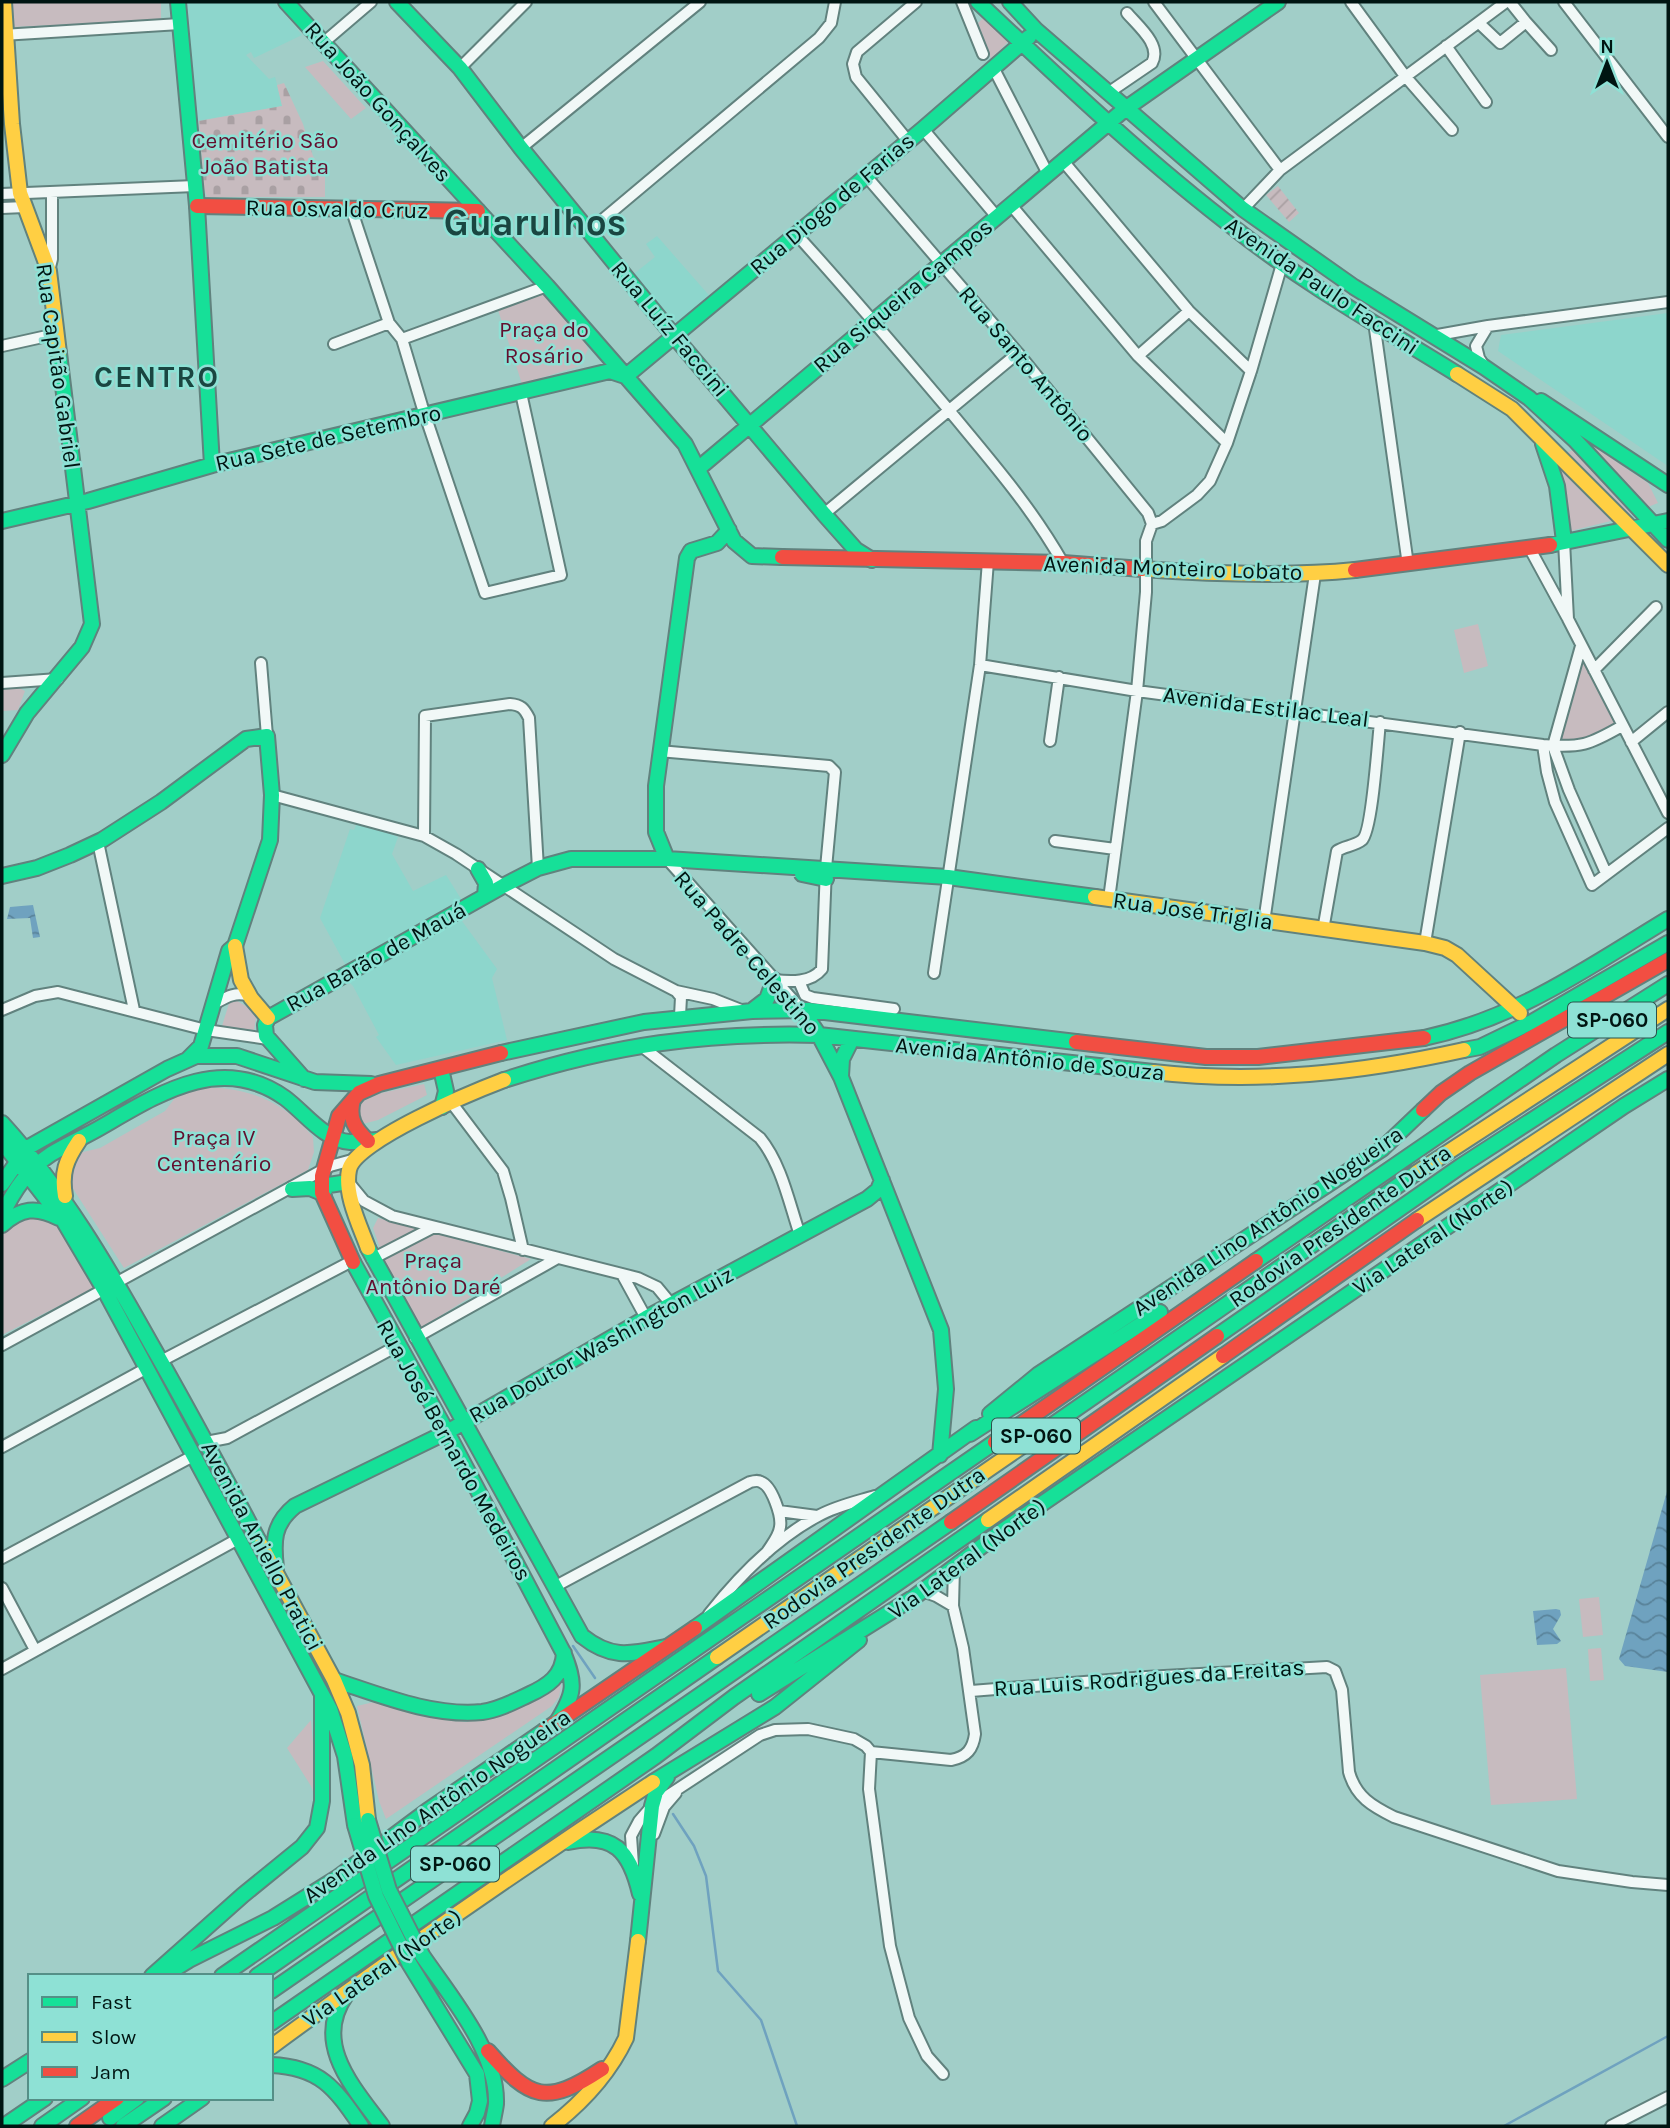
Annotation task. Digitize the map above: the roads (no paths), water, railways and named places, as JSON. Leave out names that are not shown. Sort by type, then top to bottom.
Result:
[{"type":"main road","name":"Rua Capitão Gabriel","points":[[4,2],[4,35],[12,124],[23,200],[49,271],[92,624],[82,648],[58,679]]},
{"type":"main road","points":[[178,2],[197,206],[212,465]]},
{"type":"main road","name":"Rua João Gonçalves","points":[[286,2],[547,286],[685,444],[740,548],[758,557]]},
{"type":"main road","name":"Rua Luíz Faccini","points":[[397,2],[460,68],[521,148],[674,336],[824,514],[856,550],[874,561]]},
{"type":"main road","name":"Avenida Paulo Faccini","points":[[978,2],[1107,123],[1237,231],[1282,264],[1512,409],[1668,565]]},
{"type":"main road","name":"Avenida Paulo Faccini","points":[[1010,2],[1036,30],[1243,209],[1354,287],[1530,398],[1575,440],[1668,540]]},
{"type":"main road","points":[[1022,2],[1036,30]]},
{"type":"main road","name":"Rua Siqueira Campos","points":[[699,468],[1125,108],[1278,2]]},
{"type":"main road","name":"Rua Diogo de Farias","points":[[626,376],[923,129],[1036,30]]},
{"type":"main road","name":"Rua Osvaldo Cruz","points":[[197,206],[478,211]]},
{"type":"main road","points":[[1237,231],[1240,226],[1249,225],[1334,283],[1354,287]]},
{"type":"main road","points":[[1344,303],[1362,306],[1406,333],[1416,327]]},
{"type":"main road","points":[[580,378],[593,366],[599,344]]},
{"type":"main road","name":"Rua Sete de Setembro","points":[[2,521],[78,504],[212,465],[610,371],[626,376]]},
{"type":"main road","points":[[1530,398],[1549,405],[1668,485]]},
{"type":"main road","points":[[1539,436],[1557,486],[1564,541]]},
{"type":"main road","name":"Avenida Monteiro Lobato","points":[[758,557],[988,561],[1146,570],[1315,574],[1530,549],[1668,521]]},
{"type":"main road","name":"Rua Padre Celestino","points":[[667,859],[656,832],[656,786],[687,558],[691,551],[722,540],[729,530]]},
{"type":"main road","points":[[2,755],[27,713],[58,679]]},
{"type":"main road","points":[[2,876],[71,857],[139,818],[246,739],[267,736],[273,820],[266,858],[234,946],[229,951],[201,1046],[188,1059]]},
{"type":"main road","points":[[624,858],[646,846],[656,832]]},
{"type":"main road","name":"Rua Barão de Mauá","points":[[304,1079],[268,1039],[264,1029],[268,1018],[538,868],[571,859],[667,859]]},
{"type":"main road","name":"Rua José Triglia","points":[[667,859],[764,865],[826,873],[948,877],[1425,943],[1445,948],[1457,955],[1532,1022]]},
{"type":"main road","points":[[478,869],[486,883],[485,896]]},
{"type":"main road","name":"Avenida Antônio de Souza","points":[[355,1095],[379,1084],[615,1026],[747,1009],[802,1010],[1206,1056],[1317,1052],[1424,1038],[1484,1022],[1515,1009],[1668,919]]},
{"type":"main road","name":"Avenida Antônio de Souza","points":[[352,1160],[375,1140],[507,1078],[538,1068],[640,1045],[735,1033],[819,1035],[1203,1078],[1339,1073],[1480,1047],[1532,1022],[1668,943]]},
{"type":"main road","points":[[234,946],[238,953],[238,973],[249,996],[268,1018]]},
{"type":"main road","name":"Avenida Lino Antônio Nogueira","points":[[166,1974],[273,1918],[337,1878],[427,1811],[702,1623],[970,1434],[999,1405],[1040,1374],[1382,1149],[1441,1093],[1470,1073],[1665,962]]},
{"type":"main road","points":[[747,1009],[767,999],[774,980]]},
{"type":"main road","name":"Rodovia Presidente Dutra","points":[[225,1974],[1556,1055],[1668,984]]},
{"type":"main road","name":"Rodovia Presidente Dutra","points":[[260,1974],[1448,1151],[1668,1009]]},
{"type":"main road","name":"Rua Padre Celestino","points":[[802,1010],[819,1035],[841,1077],[938,1319],[945,1358],[946,1389],[940,1455]]},
{"type":"main road","name":"Rodovia Presidente Dutra","points":[[273,1990],[1461,1167],[1668,1032]]},
{"type":"main road","points":[[841,1077],[842,1059],[852,1039]]},
{"type":"main road","name":"Avenida Antônio de Souza","points":[[2,1184],[27,1148],[188,1059],[209,1054],[237,1056],[323,1083],[379,1084]]},
{"type":"main road","name":"Rodovia Presidente Dutra","points":[[273,2022],[656,1756],[734,1697],[1473,1181],[1668,1054]]},
{"type":"main road","points":[[441,1069],[447,1104]]},
{"type":"main road","points":[[2,1215],[32,1168],[82,1137],[174,1087],[220,1077],[246,1079],[261,1084],[332,1136],[350,1142],[375,1140]]},
{"type":"main road","name":"Via Lateral (Norte)","points":[[273,2046],[371,1973],[557,1845],[690,1758],[775,1707],[954,1567],[1126,1446],[1624,1106],[1668,1079]]},
{"type":"main road","points":[[332,1136],[344,1108],[355,1095]]},
{"type":"main road","points":[[355,1095],[351,1106],[352,1122],[359,1133],[375,1140]]},
{"type":"main road","points":[[2,1123],[27,1148],[32,1168]]},
{"type":"main road","name":"Rua José Bernardo Medeiros","points":[[332,1136],[321,1181],[322,1194],[352,1261],[564,1652],[575,1683],[570,1701],[557,1722]]},
{"type":"main road","points":[[66,1200],[63,1184],[65,1159],[82,1137]]},
{"type":"main road","points":[[2,1142],[17,1160],[32,1168]]},
{"type":"main road","points":[[292,1189],[310,1188],[322,1194],[329,1185],[348,1182],[352,1160]]},
{"type":"main road","name":"Avenida Aniello Pratici","points":[[32,1168],[66,1200],[111,1287],[146,1368],[322,1693],[338,1729],[362,1822],[397,1912],[472,2032]]},
{"type":"main road","name":"Avenida Aniello Pratici","points":[[32,1168],[63,1220],[161,1361],[349,1709],[357,1735],[362,1822],[359,1847],[376,1900],[409,1963],[477,2074],[481,2094],[477,2115],[470,2126]]},
{"type":"main road","name":"Rua Doutor Washington Luiz","points":[[278,1580],[274,1531],[277,1523],[288,1511],[447,1432],[671,1304],[867,1199],[883,1180]]},
{"type":"main road","name":"Rua José Bernardo Medeiros","points":[[348,1182],[372,1259],[582,1636],[603,1652],[621,1655],[666,1647]]},
{"type":"main road","points":[[867,1199],[892,1203]]},
{"type":"main road","points":[[2,1225],[14,1214],[27,1209],[42,1209],[63,1220]]},
{"type":"main road","points":[[970,1434],[1181,1299],[1206,1296]]},
{"type":"main road","points":[[518,1567],[536,1555]]},
{"type":"main road","points":[[656,1756],[836,1648],[917,1595]]},
{"type":"main road","points":[[334,1680],[453,1712],[486,1712],[549,1684],[562,1671],[564,1652]]},
{"type":"main road","points":[[154,1974],[302,1847],[317,1828],[322,1801],[322,1693]]},
{"type":"main road","name":"SP-060","points":[[426,1883],[734,1697]]},
{"type":"main road","points":[[552,2126],[586,2097],[614,2060],[626,2038],[652,1806],[660,1784],[690,1758]]},
{"type":"main road","points":[[557,1845],[580,1838],[598,1838],[614,1843],[627,1855],[634,1868],[642,1911]]},
{"type":"main road","points":[[224,1974],[238,1956],[330,1892],[337,1878]]},
{"type":"main road","points":[[371,1973],[352,1988],[338,2006],[331,2030],[337,2054],[350,2081],[382,2126]]},
{"type":"main road","points":[[472,2032],[517,2082],[533,2092],[550,2095],[566,2092],[614,2060]]},
{"type":"main road","points":[[472,2032],[494,2081],[497,2106],[492,2126]]},
{"type":"main road","points":[[3,2077],[28,2062]]},
{"type":"main road","points":[[273,2065],[296,2067],[326,2080],[361,2126]]},
{"type":"main road","points":[[550,2095],[555,2112],[552,2126]]},
{"type":"main road","points":[[4,2126],[42,2100]]},
{"type":"main road","points":[[42,2126],[79,2100]]},
{"type":"main road","points":[[77,2126],[114,2100]]},
{"type":"main road","points":[[97,2126],[134,2100]]},
{"type":"main road","points":[[123,2126],[160,2100]]},
{"type":"main road","points":[[162,2126],[199,2100]]},
{"type":"street","points":[[323,43],[371,2]]},
{"type":"street","points":[[521,148],[700,2]]},
{"type":"street","points":[[589,231],[819,38],[832,20],[835,2]]},
{"type":"street","points":[[908,141],[856,77],[853,64],[857,52],[916,2]]},
{"type":"street","points":[[962,2],[983,54]]},
{"type":"street","points":[[1154,2],[1280,170]]},
{"type":"street","points":[[1351,2],[1405,76],[1452,131]]},
{"type":"street","points":[[1243,209],[1280,170],[1508,2],[1550,50]]},
{"type":"street","points":[[1564,2],[1668,136]]},
{"type":"street","points":[[460,68],[523,3]]},
{"type":"street","points":[[971,23],[978,16],[990,13]]},
{"type":"street","points":[[1108,93],[1152,63],[1156,56],[1154,47],[1127,13]]},
{"type":"street","points":[[1479,23],[1500,43],[1526,22]]},
{"type":"street","points":[[4,35],[180,24]]},
{"type":"street","points":[[1446,46],[1486,102]]},
{"type":"street","points":[[993,67],[1048,173]]},
{"type":"street","points":[[923,129],[997,217]]},
{"type":"street","points":[[1063,161],[1189,311],[1251,371]]},
{"type":"street","name":"Rua Santo Antônio","points":[[866,176],[1018,353],[1148,513],[1152,524]]},
{"type":"street","points":[[2,208],[52,192],[195,186]]},
{"type":"street","points":[[49,271],[52,259],[52,192]]},
{"type":"street","points":[[2,194],[23,200]]},
{"type":"street","points":[[1010,205],[1138,356],[1227,443]]},
{"type":"street","points":[[351,208],[388,323],[402,339],[485,593],[561,575],[521,393]]},
{"type":"street","points":[[797,235],[874,320],[1020,495],[1063,564]]},
{"type":"street","points":[[1109,899],[1137,691],[1146,541],[1152,524],[1162,521],[1197,495],[1210,481],[1227,443],[1251,371],[1282,264]]},
{"type":"street","points":[[402,339],[547,286]]},
{"type":"street","points":[[1431,336],[1668,302]]},
{"type":"street","points":[[1138,356],[1189,311]]},
{"type":"street","points":[[1374,322],[1408,565]]},
{"type":"street","points":[[334,344],[388,323]]},
{"type":"street","points":[[1484,367],[1476,346],[1488,326]]},
{"type":"street","points":[[2,346],[56,334]]},
{"type":"street","points":[[824,514],[1018,353]]},
{"type":"street","points":[[1564,541],[1568,619]]},
{"type":"street","points":[[1530,549],[1668,813]]},
{"type":"street","points":[[934,973],[979,665],[988,561]]},
{"type":"street","points":[[1264,922],[1315,574]]},
{"type":"street","points":[[1594,670],[1656,607]]},
{"type":"street","points":[[1581,646],[1548,745],[1546,772],[1555,803],[1592,885],[1668,828]]},
{"type":"street","points":[[261,663],[267,736]]},
{"type":"street","name":"Avenida Estilac Leal","points":[[979,665],[1137,691],[1548,745],[1572,747],[1589,744],[1622,726]]},
{"type":"street","points":[[1050,741],[1059,677]]},
{"type":"street","points":[[2,683],[58,679]]},
{"type":"street","points":[[425,836],[425,716],[519,704],[529,718],[538,868]]},
{"type":"street","points":[[1631,742],[1668,712]]},
{"type":"street","points":[[1323,930],[1336,851],[1358,843],[1365,837],[1380,722]]},
{"type":"street","points":[[1425,943],[1460,732]]},
{"type":"street","points":[[1548,745],[1606,873]]},
{"type":"street","points":[[659,751],[829,766],[835,772],[826,873],[822,969],[816,976],[799,981],[774,980]]},
{"type":"street","points":[[272,795],[425,836],[614,960],[676,991],[747,1009]]},
{"type":"street","points":[[1055,841],[1115,849]]},
{"type":"street","points":[[98,842],[134,1010]]},
{"type":"street","name":"Rua Padre Celestino","points":[[667,859],[802,1010]]},
{"type":"street","points":[[799,981],[805,995],[813,998],[894,1009]]},
{"type":"street","points":[[676,991],[681,998],[680,1016]]},
{"type":"street","name":"Rua Barão de Mauá","points":[[2,1010],[35,996],[58,992],[206,1030],[268,1039]]},
{"type":"street","points":[[212,1005],[229,995],[249,996]]},
{"type":"street","points":[[640,1045],[760,1138],[775,1160],[800,1235]]},
{"type":"street","points":[[447,1104],[502,1171],[523,1250]]},
{"type":"street","points":[[2,1345],[292,1189],[324,1169],[352,1160]]},
{"type":"street","points":[[348,1182],[363,1201],[380,1211],[638,1279],[657,1287],[671,1304]]},
{"type":"street","points":[[372,1259],[434,1227]]},
{"type":"street","points":[[415,1338],[556,1259]]},
{"type":"street","points":[[161,1361],[352,1261]]},
{"type":"street","points":[[623,1276],[646,1318]]},
{"type":"street","points":[[206,1443],[227,1438],[397,1346]]},
{"type":"street","points":[[2,1447],[146,1368]]},
{"type":"street","points":[[215,1460],[227,1438]]},
{"type":"street","points":[[2,1558],[193,1456]]},
{"type":"street","points":[[554,1587],[750,1482],[764,1484],[781,1519],[779,1532],[767,1552]]},
{"type":"street","name":"Avenida Lino Antônio Nogueira","points":[[702,1623],[747,1569],[817,1516],[837,1507],[884,1494]]},
{"type":"street","points":[[779,1511],[817,1516]]},
{"type":"street","points":[[2,1669],[238,1539]]},
{"type":"street","points":[[871,1752],[951,1760],[961,1758],[974,1744],[971,1691],[953,1606],[954,1567]]},
{"type":"street","points":[[2,1588],[35,1650]]},
{"type":"street","points":[[917,1595],[936,1596],[953,1606]]},
{"type":"street","name":"Rua Luis Rodrigues da Freitas","points":[[971,1691],[1146,1677],[1327,1667],[1335,1671],[1342,1690],[1349,1772],[1353,1785],[1374,1807],[1394,1817],[1558,1871],[1668,1885]]},
{"type":"street","points":[[634,1868],[631,1836],[652,1806],[745,1742],[775,1730],[808,1729],[854,1739],[866,1746],[871,1752],[869,1789],[895,1972],[909,2018],[927,2056],[943,2074]]},
{"type":"street","points":[[648,1860],[658,1819],[672,1798],[688,1782]]},
{"type":"street","points":[[1611,2126],[1668,2097]]},
{"type":"water","points":[[33,905],[40,937],[33,938],[30,918],[7,919],[10,907]]},
{"type":"water","points":[[1668,1488],[1668,1672],[1625,1666],[1619,1659]]},
{"type":"water","points":[[1560,1610],[1561,1615],[1553,1629],[1561,1641],[1557,1644],[1537,1645],[1533,1611]]},
{"type":"waterway","points":[[573,1646],[595,1678]]},
{"type":"waterway","points":[[673,1814],[694,1846],[706,1876],[718,1971],[761,2020],[797,2126]]},
{"type":"waterway","points":[[1504,2126],[1668,2036]]},
{"type":"district","name":"Guarulhos","points":[[535,222]]},
{"type":"district","name":"CENTRO","points":[[157,377]]},
{"type":"park label","name":"Cemitério São João Batista","points":[[265,153]]},
{"type":"park label","name":"Praça do Rosário","points":[[544,342]]},
{"type":"park label","name":"Praça IV Centenário","points":[[214,1150]]},
{"type":"park label","name":"Praça Antônio Daré","points":[[433,1273]]}]
